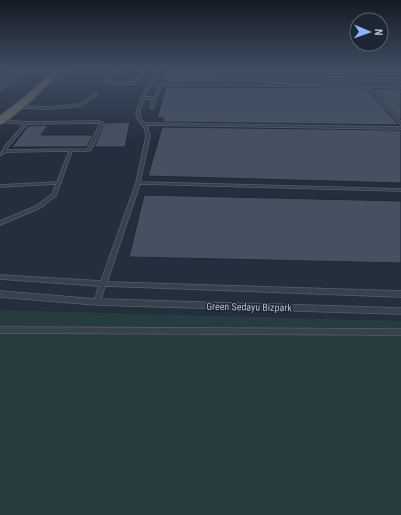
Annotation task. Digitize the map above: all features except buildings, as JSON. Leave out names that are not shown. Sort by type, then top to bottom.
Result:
[{"type":"highway","points":[[7,112],[33,94]]},
{"type":"lane","points":[[7,112],[81,105],[97,94]]},
{"type":"lane","points":[[97,302],[138,183],[148,136],[144,124],[138,119],[137,113],[144,94]]},
{"type":"lane","points":[[152,108],[157,94]]},
{"type":"lane","points":[[374,94],[401,124]]},
{"type":"lane","points":[[143,98],[155,98]]},
{"type":"lane","points":[[5,151],[90,149],[102,123],[26,123],[7,112]]},
{"type":"lane","points":[[0,155],[5,151],[5,148],[26,123]]},
{"type":"lane","points":[[144,124],[401,128]]},
{"type":"lane","points":[[0,223],[38,207],[54,195],[71,150]]},
{"type":"lane","points":[[0,186],[59,182]]},
{"type":"lane","points":[[138,183],[401,190]]},
{"type":"lane","name":"Green Sedayu Bizpark","points":[[0,277],[102,284],[401,294]]},
{"type":"lane","name":"Green Sedayu Bizpark","points":[[0,294],[97,302],[401,311]]},
{"type":"lane","points":[[0,330],[401,332]]},
{"type":"green space","points":[[0,310],[401,321],[401,515],[0,515]]}]
